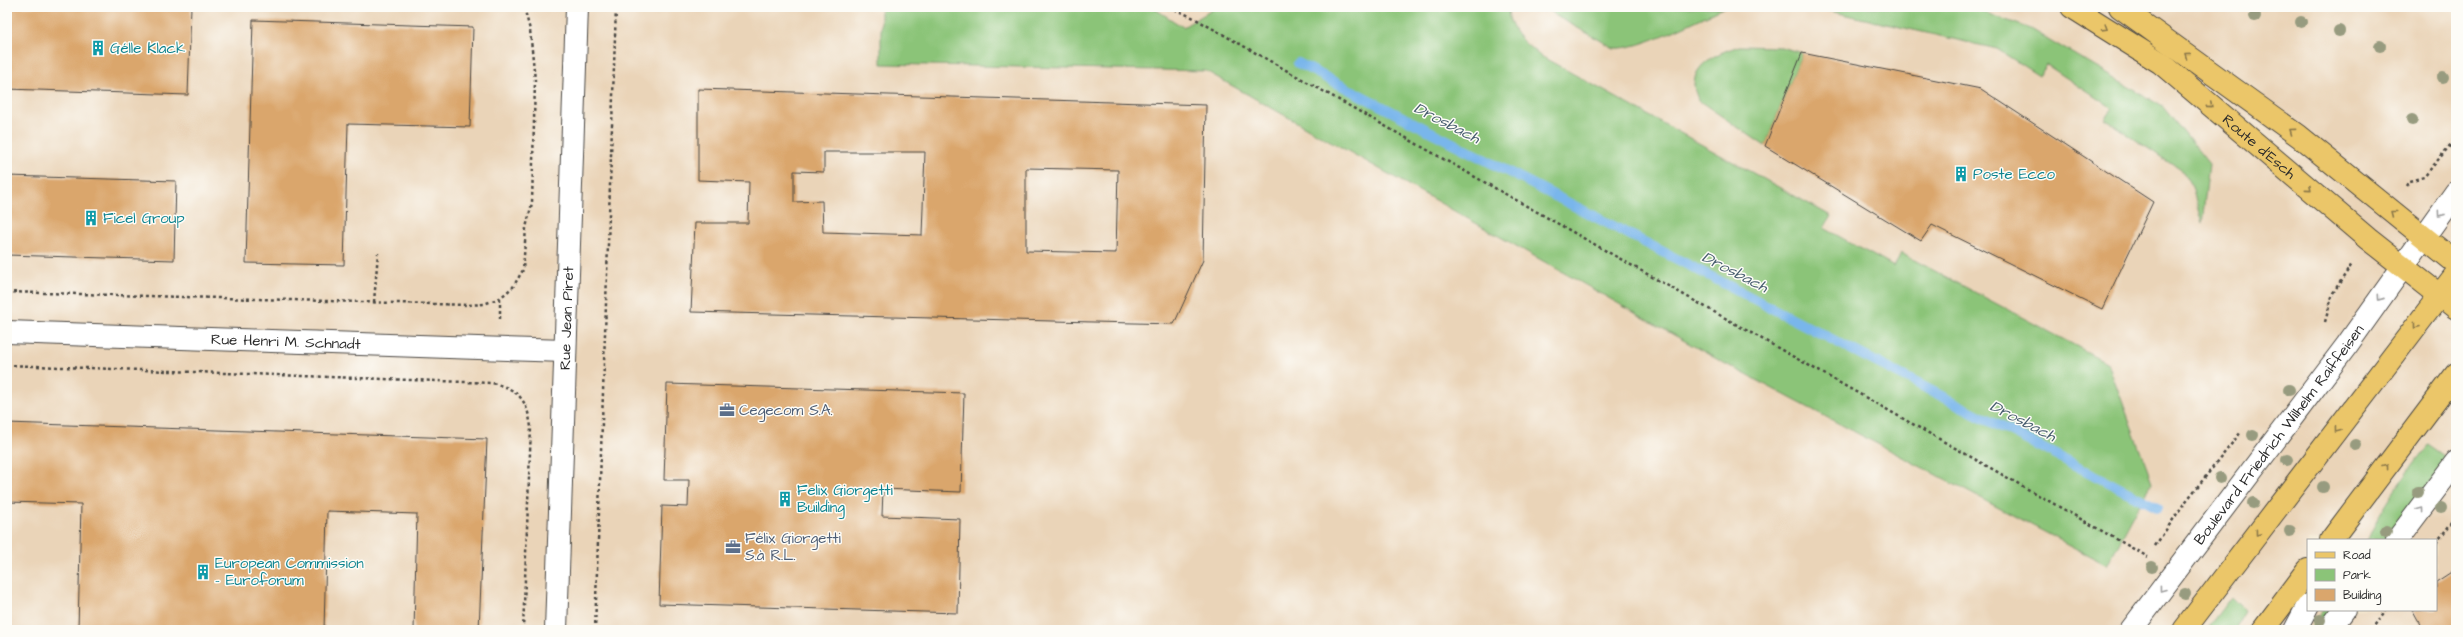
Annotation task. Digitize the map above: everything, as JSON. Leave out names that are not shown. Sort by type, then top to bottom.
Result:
[{"type":"main road","name":"Route d'Esch","points":[[2072,7],[2161,63],[2368,239],[2448,302]]},
{"type":"main road","name":"Route d'Esch","points":[[2120,7],[2299,136],[2456,263]]},
{"type":"main road","points":[[2184,630],[2242,555],[2448,302],[2456,274]]},
{"type":"main road","points":[[2332,539],[2456,374]]},
{"type":"main road","points":[[2263,630],[2307,571]]},
{"type":"street","name":"Rue Jean Piret","points":[[556,630],[577,7]]},
{"type":"street","points":[[2424,237],[2456,192]]},
{"type":"street","name":"Boulevard Friedrich Wilhelm Raiffeisen","points":[[2131,630],[2347,345],[2424,237]]},
{"type":"street","name":"Rue Henri M. Schnadt","points":[[7,332],[565,351]]},
{"type":"street","points":[[2398,539],[2456,462]]},
{"type":"street","points":[[2342,539],[2363,498]]},
{"type":"street","points":[[2295,630],[2307,607]]},
{"type":"street","points":[[2329,630],[2343,611]]},
{"type":"path","points":[[7,292],[469,305],[484,304],[500,298],[513,288],[523,270],[526,228],[532,202],[535,80],[530,30],[524,7]]},
{"type":"path","points":[[594,630],[616,7]]},
{"type":"path","points":[[1169,7],[1199,21],[2148,557]]},
{"type":"path","points":[[2410,181],[2424,177],[2456,138]]},
{"type":"path","points":[[2450,146],[2456,150]]},
{"type":"path","points":[[374,302],[378,253]]},
{"type":"path","points":[[2324,327],[2333,293]]},
{"type":"path","points":[[7,366],[492,383],[506,386],[523,400],[528,410],[531,427],[523,630]]},
{"type":"path","points":[[2161,536],[2183,505],[2246,425]]},
{"type":"path","points":[[2437,542],[2456,517]]},
{"type":"path","points":[[2371,630],[2385,611]]},
{"type":"shaded area","points":[[7,7],[2456,7],[2456,630],[7,630]]},
{"type":"green space","points":[[881,7],[1152,7],[1183,27],[1217,7],[1508,7],[1510,22],[1513,29],[1527,45],[1539,55],[1831,216],[1824,228],[1894,267],[1901,253],[2108,363],[2152,482],[2107,565],[1722,362],[1206,71],[881,64]]},
{"type":"green space","points":[[1546,7],[1725,7],[1654,39],[1625,48],[1614,48],[1556,16]]},
{"type":"green space","points":[[1812,7],[1970,7],[2031,29],[2163,107],[2209,164],[2202,223],[2192,187],[2183,172],[2105,119],[2113,109],[2047,65],[2039,76],[1997,49]]},
{"type":"green space","points":[[1739,46],[1781,47],[1802,53],[1765,146],[1698,100],[1695,91],[1695,77],[1703,64],[1724,51]]},
{"type":"green space","points":[[2428,445],[2448,459],[2388,539],[2367,539],[2387,502]]},
{"type":"green space","points":[[2231,597],[2244,610],[2235,630],[2206,630]]},
{"type":"green space","points":[[2322,611],[2333,611],[2319,630],[2314,630],[2313,624]]},
{"type":"building","name":"Gélle Klack","points":[[7,7],[191,7],[188,95],[7,89]]},
{"type":"building","points":[[253,20],[473,27],[470,127],[348,124],[344,265],[246,263]]},
{"type":"building","name":"Poste Ecco","points":[[1802,53],[1981,89],[2153,202],[2102,309],[1932,225],[1921,241],[1765,146]]},
{"type":"building","points":[[698,89],[1206,105],[1203,260],[1174,324],[691,312],[695,223],[748,223],[749,182],[698,180]],"holes":[[[824,152],[925,152],[922,235],[823,232],[822,201],[794,202],[794,171],[824,172]],[[1026,168],[1118,170],[1116,253],[1026,251]]]},
{"type":"building","name":"Ficel Group","points":[[7,176],[176,181],[174,260],[7,255]]},
{"type":"building","name":"Felix Giorgetti Building","points":[[667,384],[964,393],[961,492],[883,489],[882,516],[960,519],[958,613],[659,604],[662,506],[688,507],[689,480],[664,480]]},
{"type":"building","name":"European Commission - Euroforum","points":[[7,423],[487,439],[479,630],[414,630],[417,514],[327,511],[324,630],[78,630],[81,504],[7,502]]},
{"type":"building","points":[[2456,569],[2456,630],[2423,630],[2413,611],[2437,611],[2437,581]]},
{"type":"waterway","name":"Drosbach","points":[[1298,63],[2158,508]]},
{"type":"place","name":"Gélle Klack","points":[[98,48]]},
{"type":"place","name":"Poste Ecco","points":[[1961,174]]},
{"type":"place","name":"Ficel Group","points":[[91,218]]},
{"type":"place","name":"Cegecom S.A.","points":[[727,410]]},
{"type":"place","name":"Felix Giorgetti Building","points":[[785,499]]},
{"type":"place","name":"Félix Giorgetti S.à R.L.","points":[[733,547]]},
{"type":"place","name":"European Commission - Euroforum","points":[[203,572]]}]
